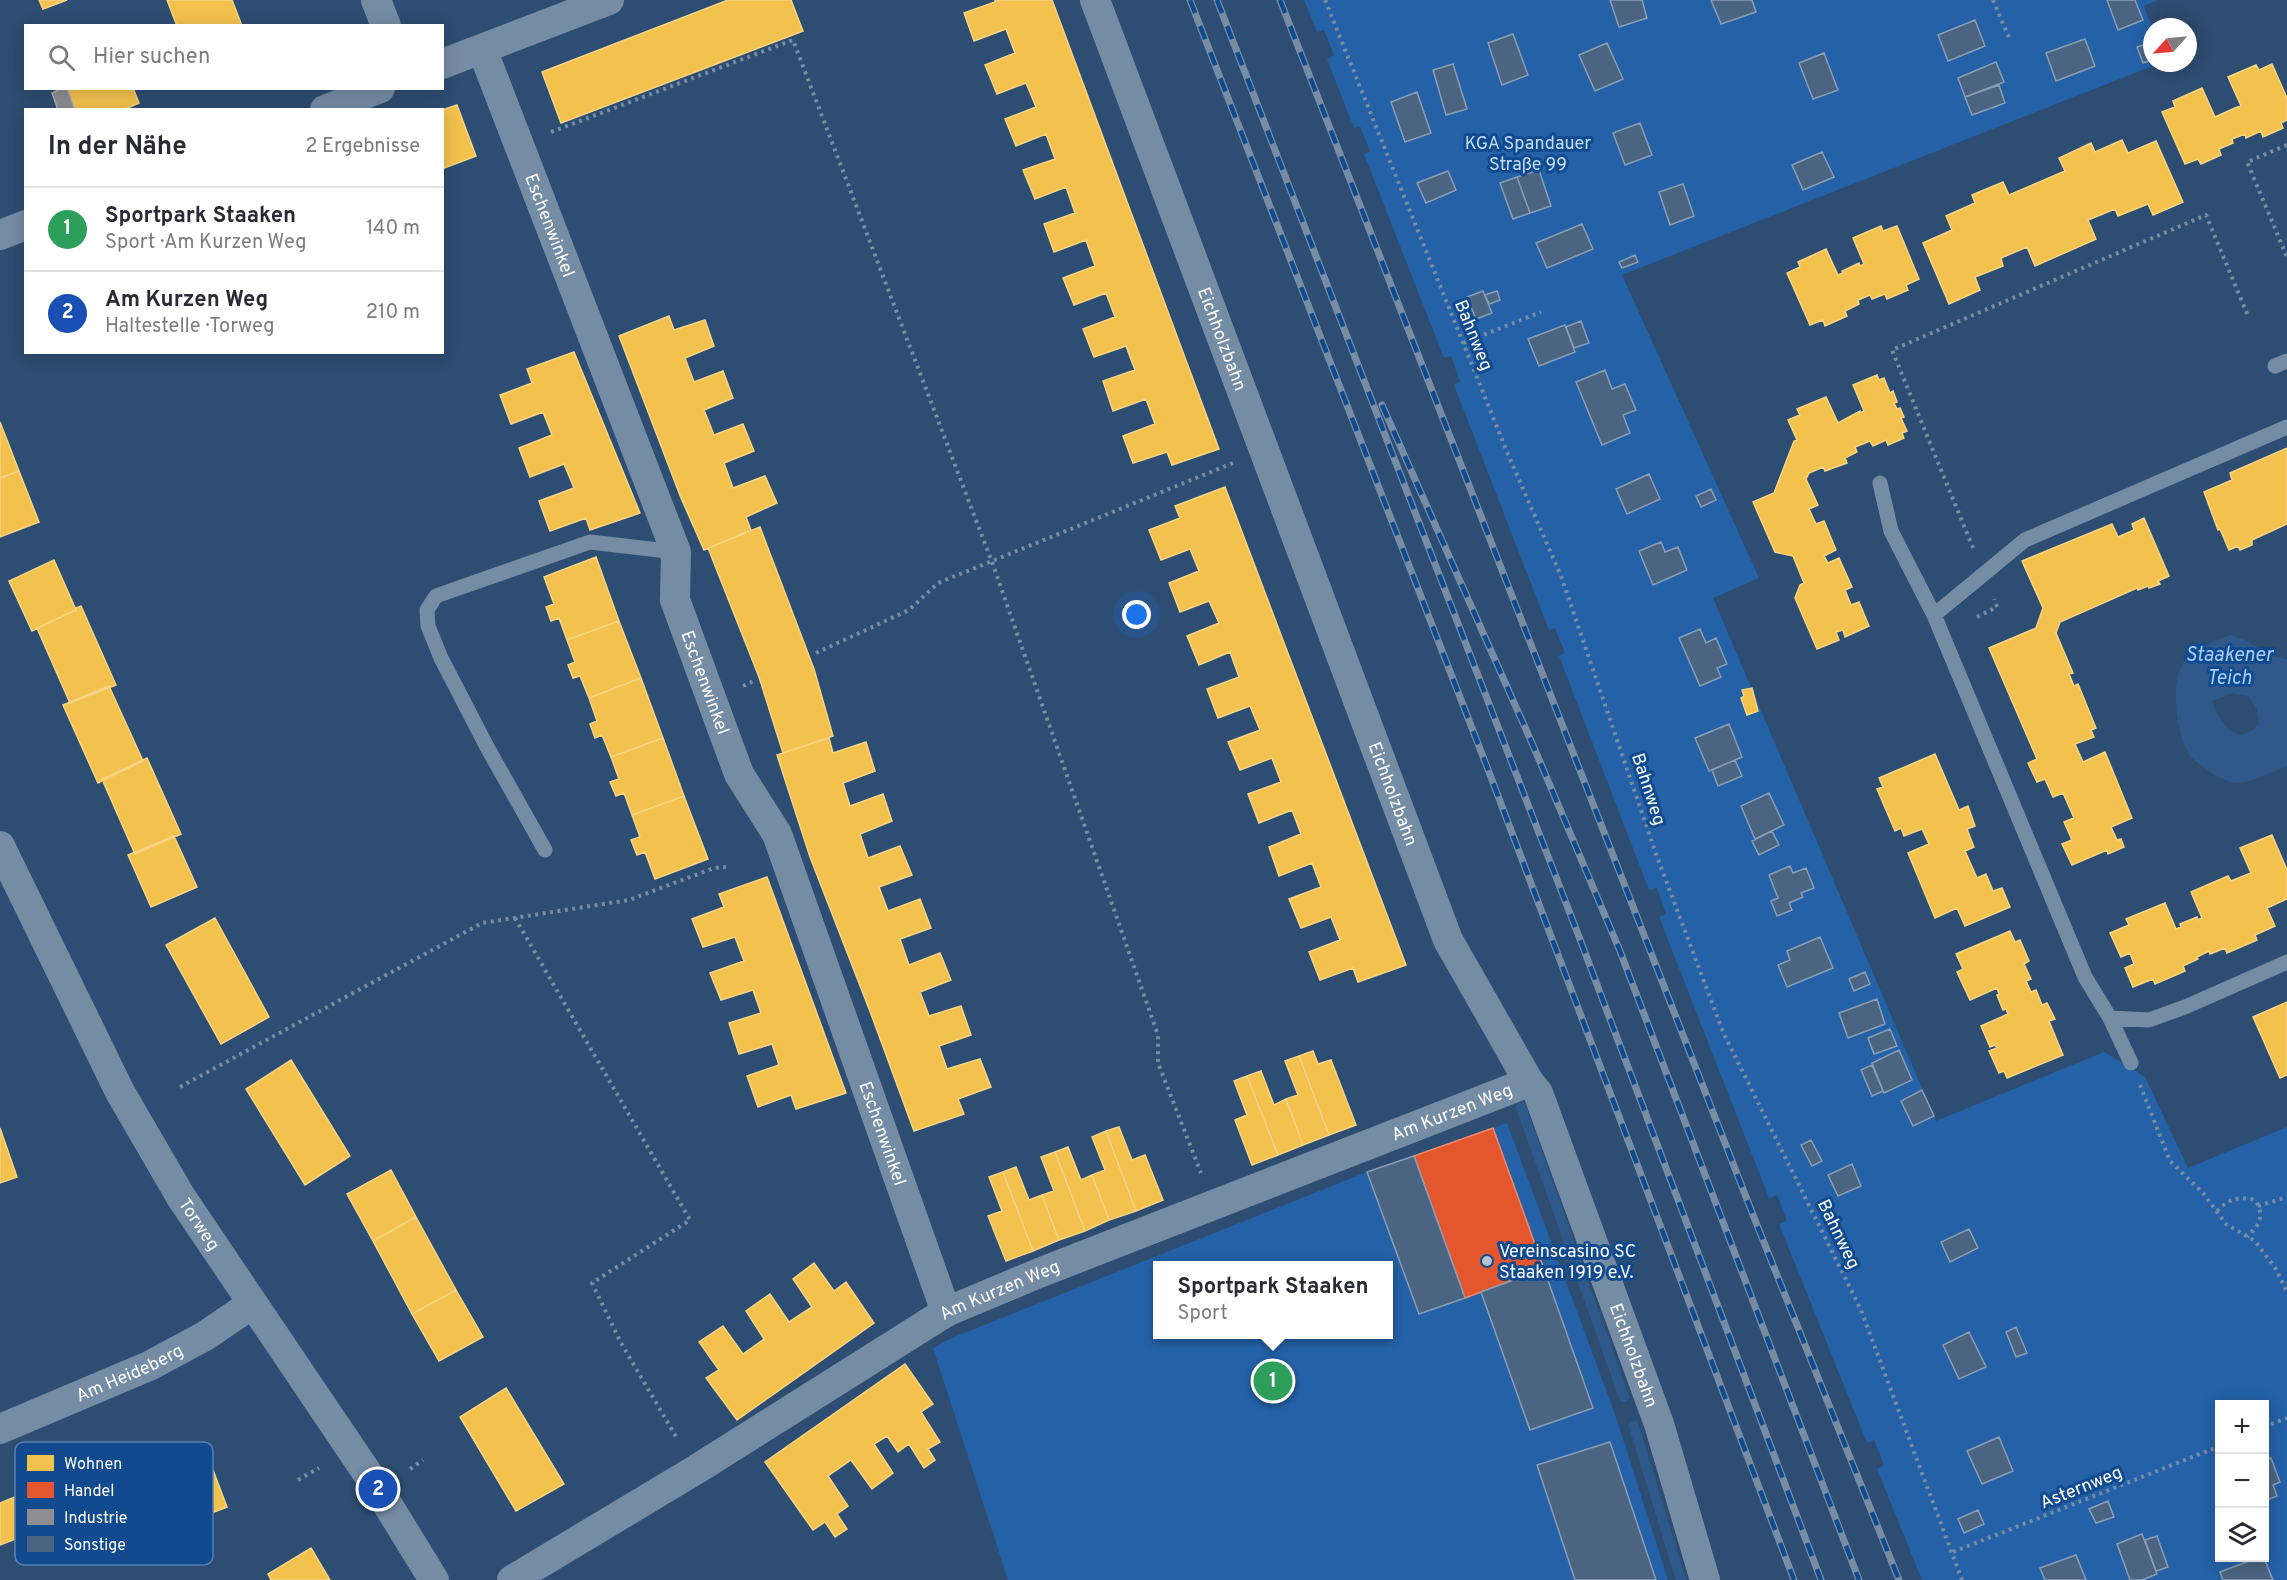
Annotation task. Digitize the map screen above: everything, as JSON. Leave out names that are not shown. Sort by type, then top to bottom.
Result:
[{"type":"street","points":[[376,0],[385,24]]},
{"type":"street","points":[[444,63],[609,0]]},
{"type":"street","name":"Eichholzbahn","points":[[1095,0],[1448,940],[1528,1082],[1538,1093],[1659,1424],[1705,1580]]},
{"type":"street","name":"Eschenwinkel","points":[[482,49],[676,552],[675,600],[739,774],[777,834],[946,1312]]},
{"type":"street","points":[[330,108],[375,90]]},
{"type":"street","points":[[0,235],[24,226]]},
{"type":"street","name":"Torweg","points":[[0,846],[120,1092],[181,1197],[373,1481],[434,1580]]},
{"type":"street","name":"Am Kurzen Weg","points":[[512,1580],[697,1468],[946,1312],[1039,1273],[1528,1082]]},
{"type":"street","name":"Am Heideberg","points":[[0,1430],[149,1366],[205,1336],[252,1304]]},
{"type":"lane","points":[[1934,615],[2025,540],[2287,427]]},
{"type":"lane","points":[[1880,483],[1891,531],[1934,615],[2085,976],[2110,1018],[2131,1063]]},
{"type":"lane","points":[[545,850],[487,747],[441,658],[428,626],[427,610],[436,596],[590,542],[676,552]]},
{"type":"lane","points":[[2110,1018],[2149,1020],[2185,1007],[2287,962]]},
{"type":"path","name":"Bahnweg","points":[[1325,0],[1462,343],[1561,576],[1656,854],[1723,1032],[1861,1310],[1962,1580]]},
{"type":"path","points":[[1993,0],[2010,40]]},
{"type":"path","points":[[518,145],[792,40],[992,562],[1158,1035],[1158,1063],[1213,1205]]},
{"type":"path","points":[[2287,145],[2247,162],[2287,257]]},
{"type":"path","points":[[1933,449],[1892,350],[2206,215],[2248,316]]},
{"type":"path","points":[[1462,343],[1541,312]]},
{"type":"path","points":[[816,653],[909,610],[938,583],[1234,463]]},
{"type":"path","points":[[180,1087],[482,922],[629,900],[714,868],[728,867]]},
{"type":"path","points":[[515,918],[690,1220],[592,1282],[621,1343],[653,1400],[697,1468]]},
{"type":"path","points":[[2131,1063],[2170,1161],[2203,1193],[2226,1224],[2255,1241],[2267,1255],[2287,1292]]},
{"type":"path","points":[[2217,1210],[2226,1201],[2242,1197],[2255,1200],[2261,1212],[2260,1222],[2247,1237]]},
{"type":"path","points":[[2258,1206],[2287,1197]]},
{"type":"path","points":[[2269,1425],[2287,1418]]},
{"type":"path","name":"Asternweg","points":[[1953,1552],[2215,1448]]},
{"type":"path","points":[[410,1468],[423,1460]]},
{"type":"path","points":[[298,1480],[319,1468]]},
{"type":"green space","name":"KGA Spandauer Straße 99","points":[[1304,0],[2158,0],[2144,6],[2149,18],[2143,18],[2143,70],[1622,275],[1759,578],[1713,598],[1936,1121],[2104,1052],[2145,1077],[2188,1168],[2287,1127],[2287,1580],[1922,1580],[1877,1469],[1884,1465],[1874,1440],[1867,1443],[1779,1224],[1787,1221],[1777,1195],[1769,1198],[1659,917],[1666,914],[1657,888],[1649,890],[1559,656],[1565,653],[1555,628],[1549,630],[1454,385],[1460,382],[1451,356],[1444,358],[1364,154],[1370,151],[1360,126],[1354,128],[1327,59],[1334,55],[1324,30],[1317,32]]},
{"type":"green space","points":[[1507,1123],[1615,1414],[1668,1580],[1008,1580],[933,1348],[954,1337],[1367,1172]]},
{"type":"water","name":"Staakener Teich","points":[[2231,635],[2249,642],[2266,655],[2287,659],[2287,766],[2240,783],[2230,782],[2217,776],[2189,754],[2181,735],[2176,708],[2177,681],[2179,670],[2184,662],[2199,648]],"holes":[[[2232,693],[2249,696],[2257,710],[2259,723],[2251,731],[2237,734],[2225,725],[2212,701]]]},
{"type":"building: Wohnen","points":[[39,0],[67,0],[43,9]]},
{"type":"building: Wohnen","points":[[167,0],[232,0],[241,24],[176,24]]},
{"type":"building: Wohnen","points":[[728,0],[791,0],[803,31],[561,123],[542,72]]},
{"type":"building: Wohnen","points":[[995,0],[1052,0],[1219,449],[1172,465],[1167,452],[1133,463],[1123,436],[1155,424],[1146,399],[1113,411],[1103,381],[1135,370],[1126,346],[1094,357],[1083,329],[1115,317],[1106,293],[1074,305],[1063,278],[1095,266],[1086,240],[1054,252],[1044,224],[1075,213],[1066,187],[1035,199],[1023,170],[1055,159],[1046,134],[1016,146],[1005,119],[1036,107],[1026,83],[997,94],[985,65],[1015,53],[1006,29],[974,41],[964,13],[995,2]]},
{"type":"building: Wohnen","points":[[2272,64],[2287,98],[2287,120],[2281,123],[2283,128],[2263,137],[2261,131],[2246,138],[2245,134],[2232,139],[2233,143],[2219,149],[2221,155],[2201,164],[2198,159],[2185,164],[2162,112],[2175,107],[2173,101],[2202,88],[2215,117],[2241,106],[2228,77],[2256,65],[2259,70]]},
{"type":"building: Wohnen","points":[[68,90],[134,90],[139,103],[128,108],[74,108]]},
{"type":"building: Wohnen","points":[[457,105],[476,156],[444,168],[444,109]]},
{"type":"building: Wohnen","points":[[2122,140],[2128,153],[2156,141],[2183,202],[2153,215],[2148,204],[2118,216],[2115,209],[2088,220],[2096,239],[2035,266],[2027,247],[2001,258],[2003,266],[1975,277],[1980,290],[1949,304],[1923,243],[1952,230],[1946,216],[1975,203],[1972,195],[2003,182],[2009,195],[2065,171],[2059,158],[2091,143],[2095,152]]},
{"type":"building: Wohnen","points":[[1881,226],[1883,231],[1897,226],[1919,279],[1906,285],[1908,290],[1887,299],[1885,294],[1872,299],[1870,295],[1858,300],[1859,304],[1845,311],[1847,316],[1825,326],[1823,320],[1810,325],[1787,273],[1800,267],[1798,262],[1826,249],[1838,275],[1859,263],[1860,266],[1864,264],[1853,238]]},
{"type":"building: Wohnen","points":[[669,316],[674,330],[705,320],[714,346],[685,358],[694,382],[723,371],[733,398],[704,410],[714,435],[743,424],[754,451],[724,463],[733,488],[765,476],[777,503],[746,517],[751,530],[704,550],[681,498],[619,336]]},
{"type":"building: Wohnen","points":[[574,352],[640,513],[590,530],[586,518],[550,531],[539,501],[574,488],[564,464],[530,477],[519,448],[552,435],[543,412],[511,424],[500,395],[532,383],[527,369]]},
{"type":"building: Wohnen","points":[[1877,375],[1879,380],[1884,378],[1890,393],[1893,391],[1897,402],[1894,403],[1897,409],[1900,408],[1904,417],[1901,418],[1907,431],[1902,433],[1904,438],[1888,445],[1886,440],[1873,446],[1870,441],[1855,447],[1857,452],[1845,458],[1847,463],[1825,471],[1823,467],[1809,473],[1806,479],[1818,505],[1809,509],[1816,524],[1824,521],[1836,550],[1824,556],[1828,563],[1839,558],[1852,587],[1845,590],[1851,605],[1859,602],[1869,626],[1845,637],[1843,630],[1836,632],[1839,640],[1817,649],[1795,598],[1800,585],[1804,583],[1793,556],[1775,552],[1753,502],[1774,493],[1794,441],[1797,440],[1788,420],[1800,415],[1797,409],[1826,397],[1838,423],[1864,411],[1853,385]]},
{"type":"building: Wohnen","points":[[0,422],[19,471],[0,478]]},
{"type":"building: Wohnen","points":[[2287,448],[2287,524],[2252,540],[2252,545],[2240,550],[2238,546],[2229,550],[2220,529],[2218,530],[2204,492],[2232,480],[2230,473]]},
{"type":"building: Wohnen","points":[[19,471],[39,522],[0,537],[0,478]]},
{"type":"building: Wohnen","points":[[1225,487],[1406,965],[1358,982],[1353,968],[1320,980],[1309,952],[1340,940],[1331,917],[1301,928],[1289,899],[1321,887],[1312,863],[1279,876],[1269,847],[1301,834],[1292,810],[1259,823],[1248,794],[1281,782],[1272,758],[1240,770],[1228,742],[1260,730],[1250,706],[1218,718],[1207,689],[1239,677],[1230,652],[1199,665],[1187,636],[1219,623],[1209,601],[1180,612],[1169,583],[1199,571],[1190,549],[1161,560],[1149,530],[1180,518],[1175,506]]},
{"type":"building: Wohnen","points":[[2144,518],[2169,576],[2158,581],[2160,584],[2138,590],[2137,588],[2060,622],[2056,633],[2073,673],[2069,674],[2074,686],[2078,684],[2096,728],[2091,730],[2094,737],[2075,744],[2083,762],[2105,752],[2132,818],[2111,827],[2117,840],[2121,839],[2124,847],[2108,854],[2107,850],[2072,865],[2062,844],[2072,840],[2064,822],[2074,818],[2063,793],[2053,797],[2045,779],[2037,782],[2028,763],[2037,759],[1989,648],[2036,628],[2043,608],[2022,561],[2112,524],[2118,537],[2134,530],[2132,524]]},
{"type":"building: Wohnen","points":[[760,527],[814,669],[833,736],[783,753],[759,677],[708,548]]},
{"type":"building: Wohnen","points":[[596,557],[619,621],[567,640],[559,618],[551,621],[546,607],[554,604],[544,577]]},
{"type":"building: Wohnen","points":[[54,560],[76,610],[32,631],[9,581]]},
{"type":"building: Wohnen","points":[[81,606],[116,685],[70,703],[37,628]]},
{"type":"building: Wohnen","points":[[619,621],[641,678],[589,698],[580,676],[573,678],[568,665],[575,662],[567,640]]},
{"type":"building: Wohnen","points":[[641,678],[663,738],[611,757],[602,735],[595,738],[590,724],[597,721],[589,698]]},
{"type":"building: Wohnen","points":[[109,686],[143,761],[98,783],[63,705]]},
{"type":"building: Wohnen","points":[[1752,688],[1758,711],[1747,715],[1741,698],[1744,696],[1742,690]]},
{"type":"building: Wohnen","points":[[663,738],[684,796],[632,815],[624,793],[616,796],[610,782],[619,779],[611,757]]},
{"type":"building: Wohnen","points":[[829,738],[833,753],[866,742],[875,771],[843,783],[850,806],[883,794],[892,821],[860,834],[868,858],[900,846],[912,875],[879,887],[888,911],[920,899],[931,928],[900,939],[909,965],[940,953],[951,980],[920,992],[929,1016],[961,1006],[971,1035],[939,1046],[947,1069],[980,1059],[991,1087],[958,1099],[964,1114],[914,1131],[810,857],[777,755]]},
{"type":"building: Wohnen","points":[[1935,754],[1959,810],[1968,806],[1975,826],[1967,829],[1974,847],[1965,851],[1977,878],[1986,874],[1993,891],[2002,888],[2010,907],[1965,926],[1957,908],[1935,918],[1908,853],[1929,844],[1922,829],[1904,836],[1901,828],[1895,831],[1877,789],[1883,787],[1879,778]]},
{"type":"building: Wohnen","points":[[147,758],[181,834],[135,854],[102,779]]},
{"type":"building: Wohnen","points":[[684,796],[708,859],[655,879],[645,852],[637,855],[631,840],[640,837],[632,815]]},
{"type":"building: Wohnen","points":[[2272,835],[2287,870],[2287,899],[2267,908],[2275,926],[2255,935],[2257,940],[2227,953],[2225,948],[2210,954],[2209,951],[2183,966],[2185,971],[2155,984],[2153,979],[2133,987],[2125,968],[2134,964],[2130,953],[2121,957],[2110,933],[2129,925],[2126,919],[2165,903],[2176,929],[2181,927],[2180,924],[2197,917],[2198,920],[2202,918],[2191,892],[2228,876],[2231,881],[2251,873],[2240,848]]},
{"type":"building: Wohnen","points":[[174,836],[197,887],[151,907],[128,855]]},
{"type":"building: Wohnen","points":[[767,877],[846,1093],[796,1109],[791,1095],[758,1107],[747,1076],[779,1065],[772,1044],[739,1054],[729,1023],[761,1013],[753,990],[721,1000],[710,973],[744,961],[735,937],[703,947],[692,919],[724,907],[719,894]]},
{"type":"building: Wohnen","points":[[215,918],[269,1017],[221,1044],[166,945]]},
{"type":"building: Wohnen","points":[[2010,931],[2015,942],[2020,940],[2029,961],[2024,964],[2031,979],[2026,981],[2031,992],[2036,990],[2042,1005],[2047,1003],[2055,1019],[2049,1021],[2063,1055],[2007,1078],[2004,1071],[1999,1073],[1989,1051],[1997,1048],[1995,1045],[1990,1047],[1981,1026],[2008,1014],[2006,1009],[2003,1010],[1997,995],[1999,994],[1997,988],[1970,1000],[1957,972],[1963,969],[1956,954]]},
{"type":"building: Wohnen","points":[[2287,1002],[2287,1075],[2280,1078],[2253,1017]]},
{"type":"building: Wohnen","points":[[1313,1051],[1318,1064],[1331,1060],[1356,1125],[1329,1135],[1299,1056]]},
{"type":"building: Wohnen","points":[[1299,1056],[1329,1135],[1303,1145],[1286,1099],[1298,1095],[1285,1061]]},
{"type":"building: Wohnen","points":[[291,1060],[350,1156],[305,1185],[246,1089]]},
{"type":"building: Wohnen","points":[[1261,1071],[1274,1105],[1286,1099],[1303,1145],[1278,1155],[1247,1076]]},
{"type":"building: Wohnen","points":[[1247,1076],[1278,1155],[1252,1165],[1235,1120],[1247,1115],[1234,1081]]},
{"type":"building: Wohnen","points":[[1119,1127],[1132,1160],[1145,1155],[1163,1200],[1136,1211],[1106,1131]]},
{"type":"building: Wohnen","points":[[0,1128],[17,1177],[0,1183]]},
{"type":"building: Wohnen","points":[[1106,1131],[1136,1211],[1109,1220],[1092,1175],[1105,1170],[1092,1137]]},
{"type":"building: Wohnen","points":[[1068,1147],[1081,1180],[1092,1175],[1109,1220],[1085,1231],[1055,1152]]},
{"type":"building: Wohnen","points":[[1055,1152],[1085,1231],[1059,1240],[1042,1195],[1054,1191],[1041,1157]]},
{"type":"building: Wohnen","points":[[1016,1167],[1029,1200],[1042,1195],[1059,1240],[1033,1251],[1003,1172]]},
{"type":"building: Wohnen","points":[[391,1170],[416,1217],[373,1241],[347,1194]]},
{"type":"building: Wohnen","points":[[1003,1172],[1033,1251],[1006,1261],[988,1216],[1002,1211],[989,1177]]},
{"type":"building: Wohnen","points":[[416,1217],[456,1290],[412,1314],[373,1241]]},
{"type":"building: Wohnen","points":[[814,1263],[834,1291],[846,1282],[874,1323],[737,1420],[706,1378],[719,1370],[699,1342],[723,1326],[743,1354],[764,1339],[746,1311],[770,1294],[789,1322],[812,1307],[793,1279]]},
{"type":"building: Wohnen","points":[[456,1290],[483,1337],[439,1361],[412,1314]]},
{"type":"building: Wohnen","points":[[905,1364],[933,1404],[921,1412],[940,1442],[928,1449],[935,1460],[924,1468],[909,1444],[898,1452],[887,1436],[874,1444],[893,1473],[872,1489],[851,1460],[828,1476],[848,1506],[837,1514],[847,1529],[835,1537],[825,1522],[813,1530],[765,1462]]},
{"type":"building: Wohnen","points":[[506,1388],[564,1484],[516,1511],[460,1417]]},
{"type":"building: Wohnen","points":[[213,1470],[227,1507],[213,1512]]},
{"type":"building: Wohnen","points":[[15,1497],[15,1539],[0,1545],[0,1503]]},
{"type":"building: Wohnen","points":[[311,1548],[330,1580],[271,1580],[268,1574]]},
{"type":"building: Handel","points":[[1493,1128],[1544,1269],[1465,1298],[1414,1156]]},
{"type":"building: Industrie","points":[[68,90],[74,108],[57,108],[52,93]]},
{"type":"building: Sonstige","points":[[1610,0],[1642,0],[1647,18],[1619,27]]},
{"type":"building: Sonstige","points":[[1711,0],[1752,0],[1756,12],[1721,24]]},
{"type":"building: Sonstige","points":[[2107,0],[2135,0],[2143,20],[2118,30]]},
{"type":"building: Sonstige","points":[[1975,20],[1985,46],[1948,61],[1938,35]]},
{"type":"building: Sonstige","points":[[1513,34],[1528,75],[1502,85],[1488,43]]},
{"type":"building: Sonstige","points":[[2085,39],[2095,66],[2056,81],[2046,53]]},
{"type":"building: Sonstige","points":[[1607,43],[1623,79],[1595,91],[1579,55]]},
{"type":"building: Sonstige","points":[[2143,45],[2143,63],[2137,47]]},
{"type":"building: Sonstige","points":[[1824,53],[1838,90],[1813,99],[1799,63]]},
{"type":"building: Sonstige","points":[[1996,62],[2004,82],[1965,97],[1958,78]]},
{"type":"building: Sonstige","points":[[1453,64],[1467,109],[1446,115],[1433,70]]},
{"type":"building: Sonstige","points":[[1999,85],[2005,103],[1972,115],[1965,97]]},
{"type":"building: Sonstige","points":[[1417,92],[1431,133],[1405,142],[1391,102]]},
{"type":"building: Sonstige","points":[[1640,123],[1652,155],[1625,165],[1613,133]]},
{"type":"building: Sonstige","points":[[1822,152],[1834,177],[1803,190],[1792,165]]},
{"type":"building: Sonstige","points":[[1539,170],[1551,206],[1530,213],[1517,177]]},
{"type":"building: Sonstige","points":[[1448,171],[1456,190],[1426,203],[1417,183]]},
{"type":"building: Sonstige","points":[[1517,177],[1530,213],[1513,219],[1500,183]]},
{"type":"building: Sonstige","points":[[1683,184],[1694,216],[1670,225],[1659,192]]},
{"type":"building: Sonstige","points":[[1582,224],[1593,249],[1547,268],[1536,243]]},
{"type":"building: Sonstige","points":[[1635,255],[1638,262],[1622,268],[1619,262]]},
{"type":"building: Sonstige","points":[[1483,291],[1492,313],[1476,319],[1467,297]]},
{"type":"building: Sonstige","points":[[1497,291],[1500,300],[1489,304],[1485,295]]},
{"type":"building: Sonstige","points":[[1581,321],[1589,343],[1574,348],[1566,327]]},
{"type":"building: Sonstige","points":[[1565,325],[1575,352],[1539,366],[1528,339]]},
{"type":"building: Sonstige","points":[[1605,370],[1612,389],[1625,384],[1636,410],[1623,415],[1630,433],[1602,445],[1576,382]]},
{"type":"building: Sonstige","points":[[1649,474],[1660,499],[1627,514],[1616,489]]},
{"type":"building: Sonstige","points":[[1711,489],[1716,500],[1701,507],[1696,496]]},
{"type":"building: Sonstige","points":[[1661,542],[1665,552],[1678,547],[1687,570],[1653,585],[1639,551]]},
{"type":"building: Sonstige","points":[[1700,629],[1706,643],[1716,638],[1727,664],[1717,668],[1721,677],[1700,686],[1679,638]]},
{"type":"building: Sonstige","points":[[1729,724],[1742,757],[1709,771],[1695,738]]},
{"type":"building: Sonstige","points":[[1735,760],[1742,776],[1718,786],[1712,770]]},
{"type":"building: Sonstige","points":[[1769,793],[1784,825],[1755,839],[1741,806]]},
{"type":"building: Sonstige","points":[[1772,831],[1779,845],[1759,855],[1752,841]]},
{"type":"building: Sonstige","points":[[1790,866],[1793,873],[1806,868],[1814,888],[1801,893],[1803,897],[1789,903],[1792,910],[1777,916],[1771,901],[1778,898],[1769,875]]},
{"type":"building: Sonstige","points":[[1820,937],[1833,968],[1787,987],[1778,965],[1790,960],[1787,951]]},
{"type":"building: Sonstige","points":[[1865,972],[1870,984],[1854,991],[1849,979]]},
{"type":"building: Sonstige","points":[[1877,999],[1885,1024],[1848,1038],[1839,1013]]},
{"type":"building: Sonstige","points":[[1890,1029],[1897,1046],[1874,1054],[1868,1038]]},
{"type":"building: Sonstige","points":[[1899,1050],[1912,1080],[1884,1093],[1872,1063]]},
{"type":"building: Sonstige","points":[[1872,1065],[1883,1091],[1872,1096],[1861,1070]]},
{"type":"building: Sonstige","points":[[1922,1090],[1934,1116],[1913,1126],[1901,1101]]},
{"type":"building: Sonstige","points":[[1811,1140],[1822,1161],[1812,1166],[1801,1145]]},
{"type":"building: Sonstige","points":[[1414,1156],[1465,1298],[1419,1314],[1367,1172]]},
{"type":"building: Sonstige","points":[[1852,1164],[1861,1186],[1838,1196],[1828,1175]]},
{"type":"building: Sonstige","points":[[1969,1229],[1978,1248],[1950,1262],[1941,1242]]},
{"type":"building: Sonstige","points":[[1544,1269],[1593,1408],[1530,1430],[1481,1292]]},
{"type":"building: Sonstige","points":[[2016,1327],[2027,1353],[2016,1357],[2006,1332]]},
{"type":"building: Sonstige","points":[[1969,1332],[1986,1367],[1959,1379],[1943,1345]]},
{"type":"building: Sonstige","points":[[1999,1437],[2013,1471],[1982,1484],[1967,1451]]},
{"type":"building: Sonstige","points":[[1610,1442],[1656,1580],[1575,1580],[1537,1465]]},
{"type":"building: Sonstige","points":[[2271,1458],[2280,1482],[2273,1485],[2277,1496],[2269,1499],[2269,1459]]},
{"type":"building: Sonstige","points":[[2108,1501],[2114,1517],[2096,1523],[2089,1509]]},
{"type":"building: Sonstige","points":[[1978,1510],[1984,1524],[1964,1533],[1958,1519]]},
{"type":"building: Sonstige","points":[[2142,1534],[2157,1574],[2142,1580],[2130,1580],[2117,1544]]},
{"type":"building: Sonstige","points":[[2157,1536],[2168,1567],[2156,1571],[2145,1540]]},
{"type":"building: Sonstige","points":[[2076,1555],[2086,1580],[2045,1580],[2040,1568]]},
{"type":"building: Sonstige","points":[[2246,1562],[2266,1562],[2273,1580],[2223,1580],[2220,1572]]},
{"type":"waterway","points":[[1521,1107],[1624,1397]]},
{"type":"waterway","points":[[1634,1426],[1681,1580]]},
{"type":"railway","points":[[1190,0],[1489,772],[1794,1580]]},
{"type":"railway","points":[[1217,0],[1578,934],[1821,1580]]},
{"type":"railway","points":[[1280,0],[1755,1220],[1899,1580]]},
{"type":"railway","points":[[1382,405],[1535,750],[1620,951],[1859,1580]]},
{"type":"place","name":"Vereinscasino SC Staaken 1919 e.V.","points":[[1487,1261]]},
{"type":"place","name":"Sportpark Staaken","points":[[1273,1381]]},
{"type":"place","name":"Am Kurzen Weg","points":[[378,1489]]}]
